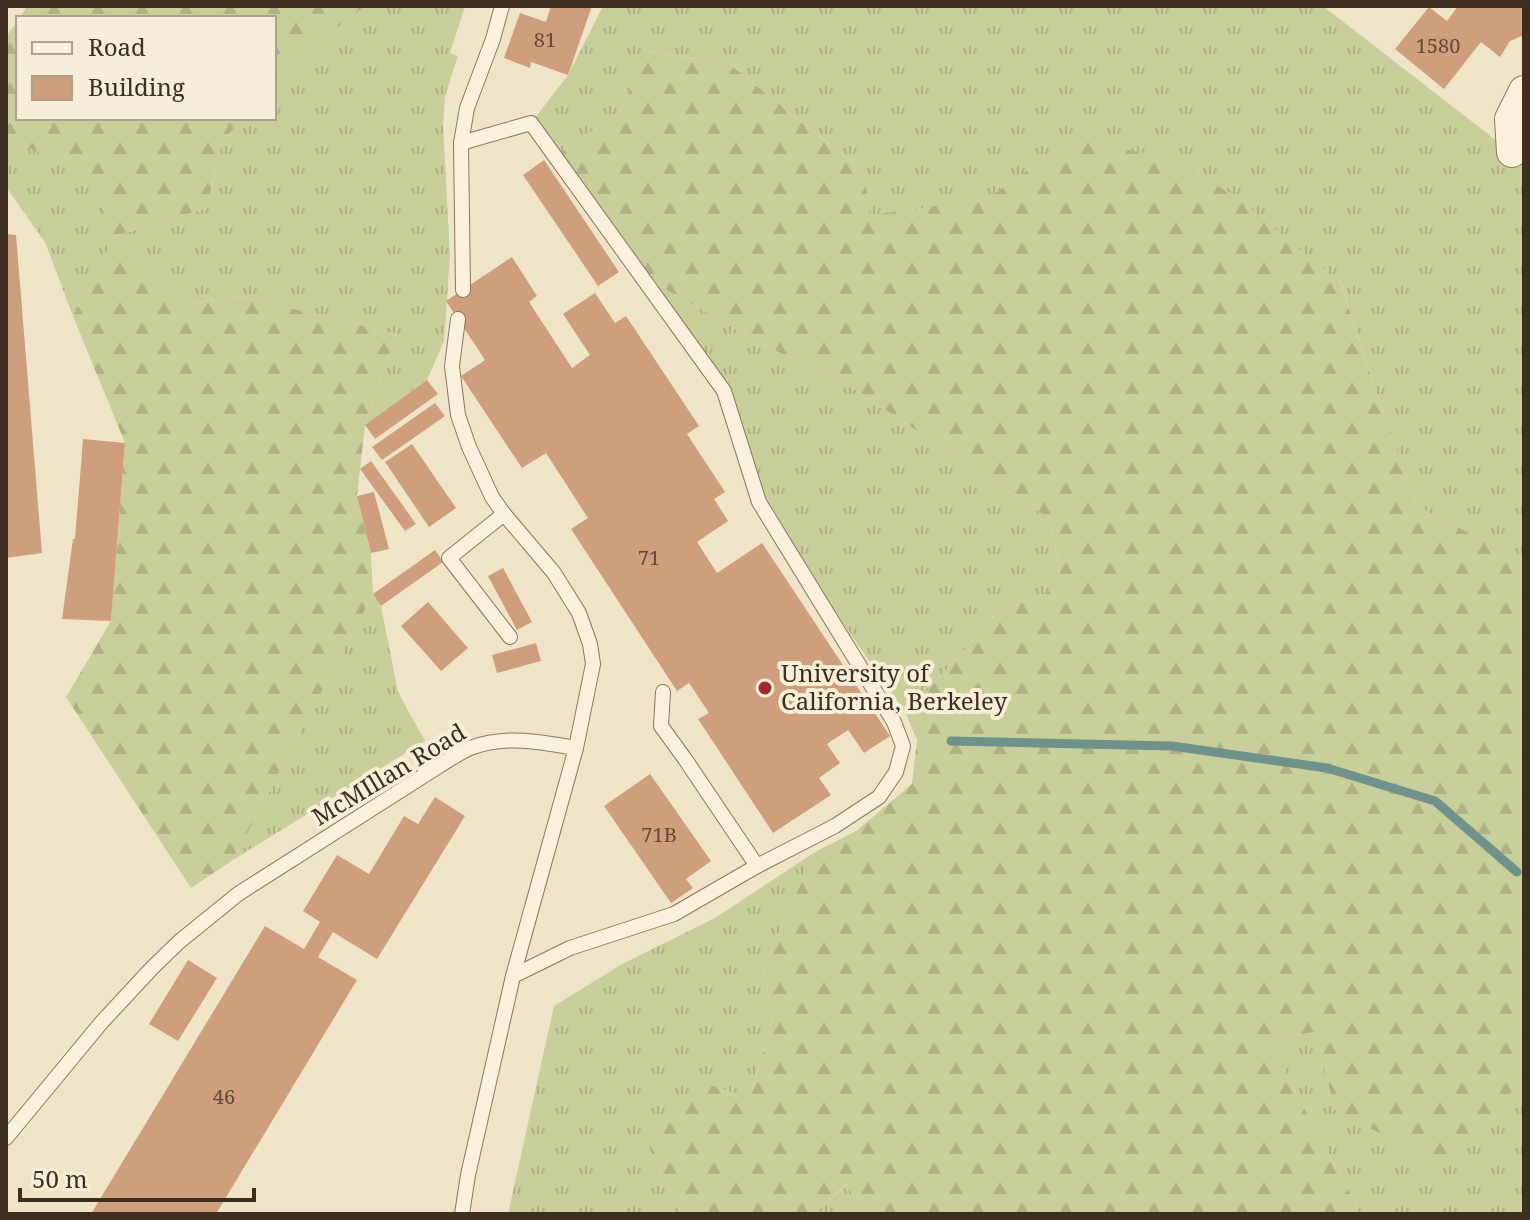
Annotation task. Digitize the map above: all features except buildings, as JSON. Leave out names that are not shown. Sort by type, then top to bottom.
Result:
[{"type":"street","points":[[1512,152],[1510,119],[1524,91]]},
{"type":"lane","points":[[463,290],[461,143],[467,108],[502,6]]},
{"type":"lane","points":[[461,143],[531,123],[724,391],[759,502],[894,722],[903,746],[896,772],[879,797],[835,826],[674,914],[570,948],[513,976]]},
{"type":"lane","points":[[458,319],[452,366],[458,415],[474,460],[492,497],[554,573],[579,613],[590,644],[593,664],[576,748],[513,976],[462,1214]]},
{"type":"lane","points":[[504,514],[449,558],[510,637]]},
{"type":"lane","points":[[663,692],[661,726],[757,866]]},
{"type":"lane","name":"McMIllan Road","points":[[6,1138],[101,1023],[153,967],[238,894],[472,748],[500,740],[536,741],[576,748]]},
{"type":"green space","points":[[27,6],[365,6],[276,79],[276,16],[21,16]]},
{"type":"green space","points":[[365,6],[465,6],[450,53],[458,56],[445,96],[443,125],[450,256],[444,341],[427,380],[365,425],[396,334],[241,296],[183,305],[115,236],[207,208],[221,143],[241,120],[276,120],[276,79]]},
{"type":"green space","points":[[603,6],[1323,6],[1524,162],[1524,560],[1417,507],[1341,282],[1074,137],[987,199],[869,216],[864,172],[728,63],[647,52],[620,112],[555,156],[531,123],[568,75]]},
{"type":"green space","points":[[16,23],[16,120],[241,120],[221,143],[207,208],[115,236],[183,305],[241,296],[396,334],[365,425],[357,496],[371,553],[373,594],[233,860],[191,888],[66,697],[111,621],[125,443],[73,316],[114,236],[86,175],[6,137],[6,37]]},
{"type":"green space","points":[[646,52],[728,63],[864,172],[870,215],[987,199],[1074,137],[1164,158],[1236,196],[1341,283],[1417,507],[1524,560],[1524,1073],[1519,1084],[1443,1166],[1335,1110],[1315,1032],[1267,1039],[1357,1206],[1354,1214],[860,1214],[847,1184],[813,1214],[682,1214],[649,1148],[697,1081],[750,1098],[772,1020],[764,966],[815,852],[856,831],[912,784],[917,740],[906,714],[998,612],[1062,586],[1050,519],[854,389],[766,346],[640,275],[555,156],[620,112]]},
{"type":"green space","points":[[6,137],[87,175],[115,236],[73,316],[45,242],[6,187]]},
{"type":"green space","points":[[640,275],[766,346],[854,389],[1050,519],[1062,586],[998,612],[906,714],[759,502],[724,391]]},
{"type":"green space","points":[[373,594],[381,606],[398,692],[425,741],[233,860]]},
{"type":"green space","points":[[815,852],[764,966],[772,1020],[750,1098],[649,1148],[682,1214],[508,1214],[554,1006],[624,963],[715,918]]},
{"type":"green space","points":[[1316,1032],[1335,1110],[1519,1084],[1524,1073],[1524,1214],[1354,1214],[1357,1206],[1267,1039]]},
{"type":"green space","points":[[848,1184],[860,1214],[813,1214]]},
{"type":"waterway","points":[[951,741],[1172,746],[1327,768],[1435,801],[1517,872]]},
{"type":"place","name":"University of California, Berkeley","points":[[765,688]]}]
